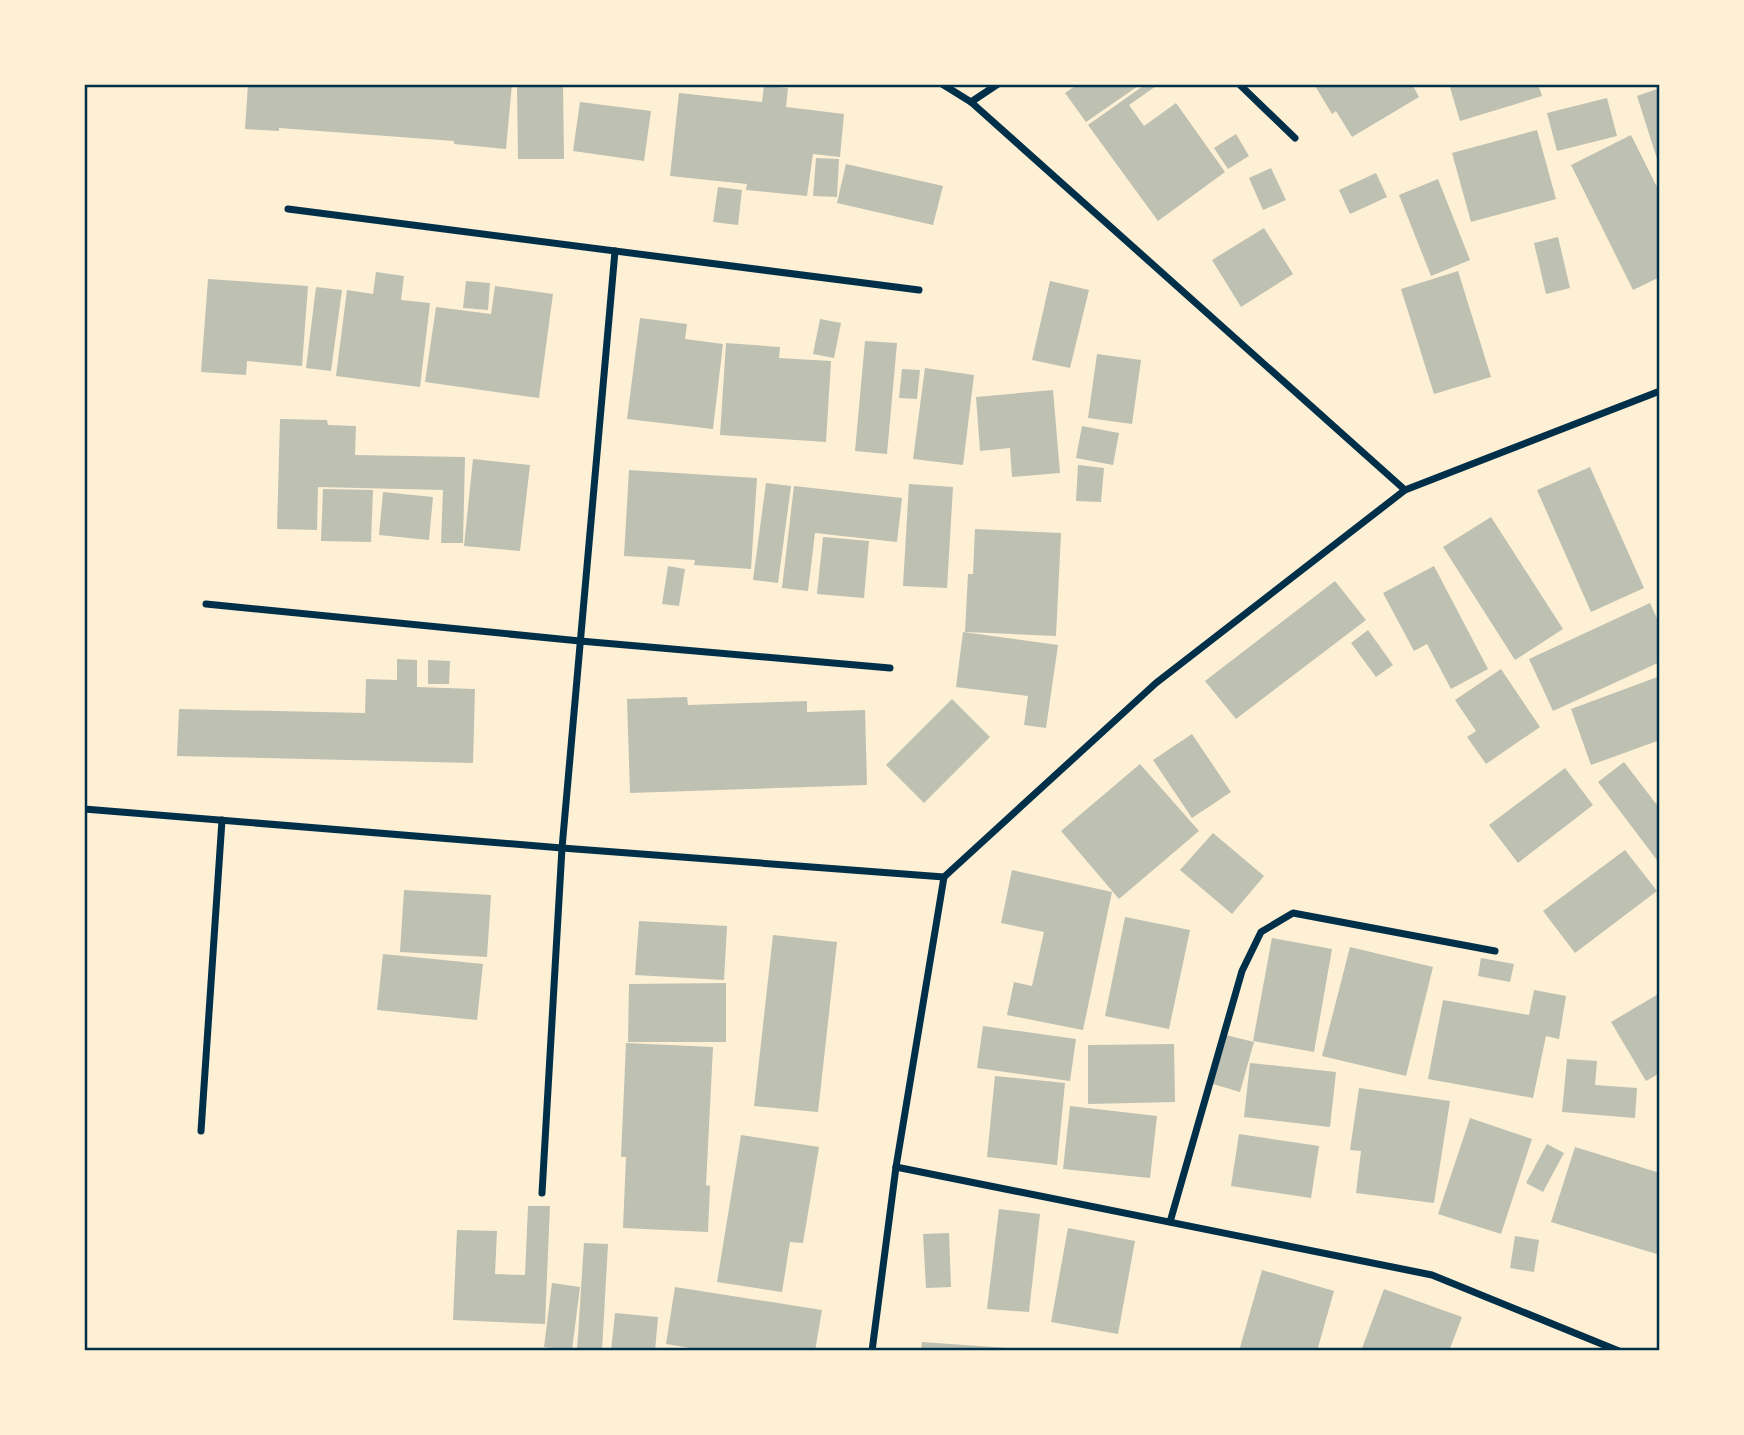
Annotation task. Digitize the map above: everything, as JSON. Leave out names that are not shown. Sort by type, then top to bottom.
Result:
[{"type":"street","points":[[943,84],[971,102],[1405,490]]},
{"type":"street","points":[[971,102],[998,84]]},
{"type":"street","points":[[1239,84],[1295,138]]},
{"type":"street","points":[[288,209],[919,290]]},
{"type":"street","points":[[542,1194],[562,848],[615,251]]},
{"type":"street","points":[[872,1351],[896,1167],[944,877],[1156,682],[1405,490],[1660,391]]},
{"type":"street","points":[[206,604],[890,668]]},
{"type":"street","points":[[84,809],[944,877]]},
{"type":"street","points":[[201,1131],[222,820]]},
{"type":"street","points":[[1170,1222],[1242,971],[1261,932],[1293,913],[1495,951]]},
{"type":"street","points":[[896,1167],[1432,1275],[1619,1351]]},
{"type":"building","points":[[248,84],[512,84],[506,149],[454,144],[454,141],[279,128],[279,131],[245,129]]},
{"type":"building","points":[[517,84],[563,84],[564,159],[518,159]]},
{"type":"building","points":[[1078,84],[1141,84],[1086,122],[1065,93]]},
{"type":"building","points":[[1146,84],[1159,84],[1129,105],[1144,126],[1176,103],[1225,172],[1158,221],[1088,125]]},
{"type":"building","points":[[1314,84],[1412,84],[1419,97],[1352,137],[1336,111],[1332,114]]},
{"type":"building","points":[[1449,84],[1538,84],[1542,96],[1460,121]]},
{"type":"building","points":[[764,85],[788,88],[786,107],[844,114],[840,157],[813,154],[807,196],[746,190],[747,184],[670,176],[679,93],[762,102]]},
{"type":"building","points":[[1660,88],[1660,165],[1659,165],[1637,96]]},
{"type":"building","points":[[1607,98],[1617,136],[1557,151],[1547,113]]},
{"type":"building","points":[[580,102],[651,111],[644,161],[573,151]]},
{"type":"building","points":[[1537,130],[1556,199],[1471,222],[1452,153]]},
{"type":"building","points":[[1236,134],[1249,156],[1228,169],[1214,148]]},
{"type":"building","points":[[1631,135],[1660,193],[1660,277],[1633,290],[1571,165]]},
{"type":"building","points":[[816,158],[839,159],[837,197],[813,196]]},
{"type":"building","points":[[846,164],[943,186],[933,225],[837,203]]},
{"type":"building","points":[[1271,168],[1286,200],[1263,210],[1249,178]]},
{"type":"building","points":[[1376,173],[1387,197],[1350,214],[1339,190]]},
{"type":"building","points":[[1438,179],[1470,260],[1431,276],[1399,195]]},
{"type":"building","points":[[718,187],[742,190],[738,225],[713,222]]},
{"type":"building","points":[[1264,228],[1293,274],[1241,307],[1212,260]]},
{"type":"building","points":[[1558,237],[1570,288],[1546,294],[1534,243]]},
{"type":"building","points":[[1458,271],[1491,377],[1434,394],[1401,289]]},
{"type":"building","points":[[376,272],[404,276],[401,300],[430,303],[420,387],[336,376],[347,290],[373,294]]},
{"type":"building","points":[[208,279],[308,286],[302,366],[247,361],[246,375],[201,372]]},
{"type":"building","points":[[466,281],[490,283],[488,310],[463,308]]},
{"type":"building","points":[[1050,281],[1089,290],[1070,368],[1032,360]]},
{"type":"building","points":[[495,286],[553,294],[539,398],[425,382],[436,307],[491,314]]},
{"type":"building","points":[[316,287],[342,290],[331,371],[306,368]]},
{"type":"building","points":[[640,318],[687,324],[685,339],[723,344],[713,429],[627,419]]},
{"type":"building","points":[[820,319],[841,323],[834,358],[813,354]]},
{"type":"building","points":[[865,341],[897,343],[887,454],[855,451]]},
{"type":"building","points":[[726,343],[780,347],[779,358],[831,361],[826,442],[720,435]]},
{"type":"building","points":[[1097,354],[1141,360],[1132,424],[1088,418]]},
{"type":"building","points":[[925,368],[974,375],[963,465],[913,459]]},
{"type":"building","points":[[902,369],[920,370],[917,399],[899,398]]},
{"type":"building","points":[[1053,390],[1060,473],[1012,477],[1010,448],[980,451],[976,397]]},
{"type":"building","points":[[280,419],[327,420],[328,425],[356,426],[355,455],[465,457],[463,543],[441,543],[443,490],[318,487],[317,530],[277,529]]},
{"type":"building","points":[[1082,426],[1119,433],[1113,465],[1076,458]]},
{"type":"building","points":[[473,459],[530,465],[520,551],[464,546]]},
{"type":"building","points":[[1078,465],[1104,468],[1101,502],[1076,501]]},
{"type":"building","points":[[1590,467],[1644,588],[1591,612],[1537,490]]},
{"type":"building","points":[[629,470],[757,478],[751,569],[694,565],[695,560],[624,556]]},
{"type":"building","points":[[766,483],[791,486],[778,583],[753,580]]},
{"type":"building","points":[[909,484],[953,487],[947,588],[903,586]]},
{"type":"building","points":[[794,486],[902,498],[897,542],[815,533],[808,591],[782,588]]},
{"type":"building","points":[[323,489],[373,490],[371,542],[321,541]]},
{"type":"building","points":[[383,492],[433,497],[429,540],[379,535]]},
{"type":"building","points":[[1491,517],[1563,629],[1515,660],[1443,547]]},
{"type":"building","points":[[975,529],[1061,533],[1056,636],[965,632],[968,574],[973,574]]},
{"type":"building","points":[[823,537],[869,541],[864,598],[817,594]]},
{"type":"building","points":[[668,566],[685,569],[679,606],[662,604]]},
{"type":"building","points":[[1434,566],[1488,669],[1451,689],[1427,644],[1414,651],[1383,593]]},
{"type":"building","points":[[1335,581],[1366,620],[1236,719],[1205,681]]},
{"type":"building","points":[[1650,603],[1660,625],[1660,662],[1553,711],[1529,659]]},
{"type":"building","points":[[1368,630],[1393,665],[1376,677],[1351,643]]},
{"type":"building","points":[[963,632],[1058,645],[1046,728],[1024,725],[1028,696],[956,687]]},
{"type":"building","points":[[397,659],[417,660],[417,687],[475,689],[473,763],[177,756],[179,709],[365,713],[366,679],[397,680]]},
{"type":"building","points":[[428,660],[450,661],[449,684],[428,684]]},
{"type":"building","points":[[1501,669],[1540,727],[1486,764],[1467,737],[1476,731],[1455,700]]},
{"type":"building","points":[[1660,676],[1660,740],[1591,765],[1571,709]]},
{"type":"building","points":[[687,697],[688,705],[807,701],[807,712],[865,710],[867,785],[630,793],[627,699]]},
{"type":"building","points":[[952,699],[990,737],[924,803],[886,765]]},
{"type":"building","points":[[1192,734],[1231,792],[1192,818],[1153,760]]},
{"type":"building","points":[[1624,762],[1660,809],[1660,864],[1598,782]]},
{"type":"building","points":[[1140,764],[1199,831],[1119,899],[1061,831]]},
{"type":"building","points":[[1565,768],[1593,805],[1518,863],[1489,825]]},
{"type":"building","points":[[1213,833],[1264,876],[1232,914],[1180,870]]},
{"type":"building","points":[[1625,850],[1657,891],[1575,953],[1543,911]]},
{"type":"building","points":[[1012,870],[1112,892],[1083,1030],[1007,1015],[1014,982],[1032,986],[1044,932],[1001,923]]},
{"type":"building","points":[[404,890],[491,895],[487,957],[400,952]]},
{"type":"building","points":[[1125,917],[1190,930],[1169,1029],[1105,1016]]},
{"type":"building","points":[[639,921],[727,926],[724,980],[635,975]]},
{"type":"building","points":[[773,935],[837,942],[818,1112],[754,1106]]},
{"type":"building","points":[[1272,938],[1332,949],[1314,1052],[1253,1041]]},
{"type":"building","points":[[1350,947],[1433,967],[1406,1076],[1322,1056]]},
{"type":"building","points":[[383,954],[483,964],[477,1020],[377,1010]]},
{"type":"building","points":[[1481,958],[1514,964],[1510,982],[1478,976]]},
{"type":"building","points":[[726,983],[726,1042],[628,1042],[629,984]]},
{"type":"building","points":[[1534,990],[1566,996],[1559,1039],[1546,1036],[1533,1098],[1428,1079],[1443,1000],[1529,1015]]},
{"type":"building","points":[[1660,993],[1660,1073],[1646,1081],[1611,1022]]},
{"type":"building","points":[[983,1026],[1076,1039],[1070,1081],[977,1068]]},
{"type":"building","points":[[1226,1035],[1254,1042],[1240,1092],[1213,1084]]},
{"type":"building","points":[[626,1043],[713,1047],[706,1185],[710,1186],[708,1232],[623,1228],[626,1157],[621,1157]]},
{"type":"building","points":[[1174,1044],[1175,1102],[1088,1104],[1088,1045]]},
{"type":"building","points":[[1567,1059],[1597,1061],[1595,1085],[1637,1088],[1635,1118],[1562,1112]]},
{"type":"building","points":[[1250,1063],[1336,1072],[1330,1127],[1244,1117]]},
{"type":"building","points":[[995,1076],[1065,1083],[1057,1165],[987,1157]]},
{"type":"building","points":[[1359,1088],[1450,1101],[1434,1203],[1356,1193],[1361,1151],[1350,1150]]},
{"type":"building","points":[[1070,1106],[1157,1116],[1150,1178],[1063,1169]]},
{"type":"building","points":[[1470,1118],[1532,1139],[1501,1234],[1438,1214]]},
{"type":"building","points":[[1239,1134],[1319,1146],[1311,1198],[1231,1186]]},
{"type":"building","points":[[741,1135],[819,1147],[803,1243],[790,1242],[782,1292],[717,1282]]},
{"type":"building","points":[[1547,1144],[1564,1153],[1543,1192],[1526,1183]]},
{"type":"building","points":[[1575,1147],[1660,1173],[1660,1255],[1551,1222]]},
{"type":"building","points":[[528,1206],[550,1206],[545,1324],[453,1320],[457,1230],[497,1231],[495,1274],[525,1275]]},
{"type":"building","points":[[999,1209],[1040,1214],[1029,1312],[987,1309]]},
{"type":"building","points":[[1068,1228],[1135,1241],[1118,1334],[1051,1322]]},
{"type":"building","points":[[949,1233],[951,1287],[926,1288],[923,1234]]},
{"type":"building","points":[[1515,1236],[1539,1240],[1534,1272],[1510,1268]]},
{"type":"building","points":[[584,1243],[608,1244],[602,1351],[577,1351]]},
{"type":"building","points":[[1262,1270],[1334,1291],[1317,1351],[1239,1351]]},
{"type":"building","points":[[552,1283],[580,1287],[572,1350],[544,1347]]},
{"type":"building","points":[[675,1287],[822,1310],[815,1351],[709,1351],[666,1344]]},
{"type":"building","points":[[1384,1289],[1462,1317],[1449,1351],[1361,1351]]},
{"type":"building","points":[[615,1313],[658,1317],[655,1351],[611,1351]]},
{"type":"building","points":[[922,1342],[1007,1348],[1007,1351],[921,1351]]}]
